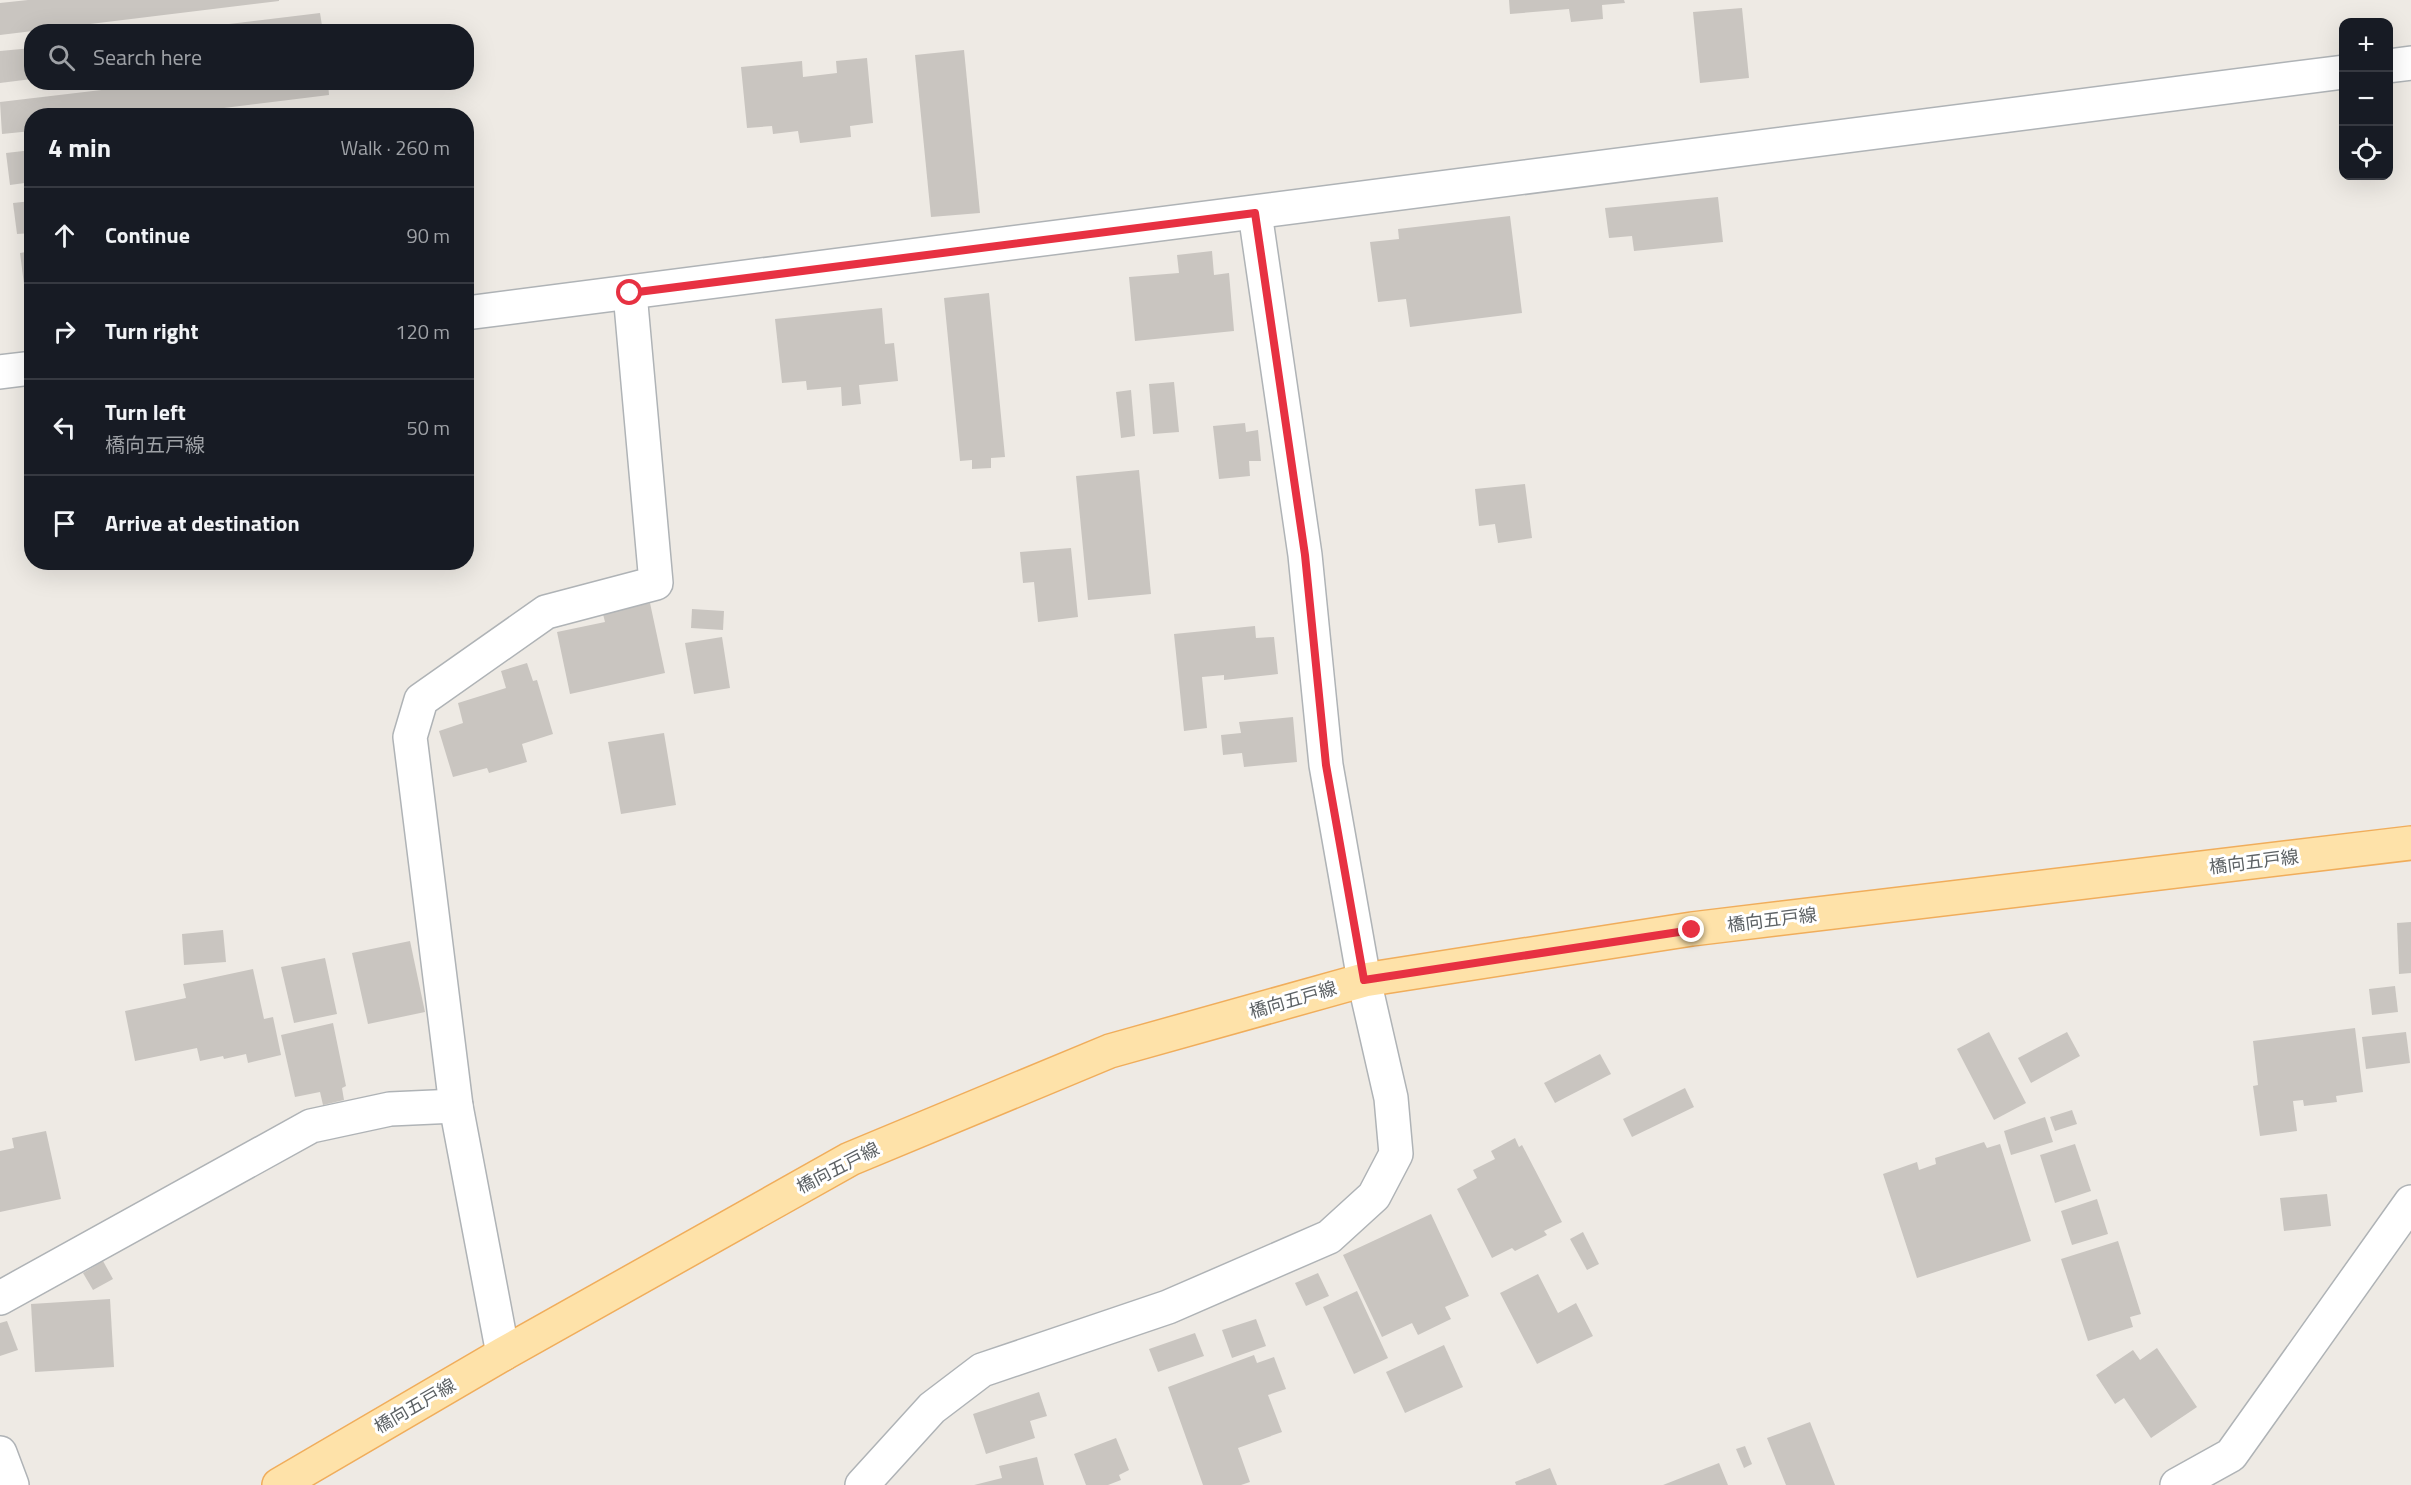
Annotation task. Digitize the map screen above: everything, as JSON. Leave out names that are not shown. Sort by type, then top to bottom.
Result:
[{"type":"main road","name":"橋向五戸線","points":[[279,1485],[503,1354],[850,1159],[1110,1051],[1364,980],[1692,930],[2411,843]]},
{"type":"street","points":[[2393,65],[2411,63]]},
{"type":"street","points":[[474,313],[2339,73]]},
{"type":"street","points":[[862,1485],[932,1408],[982,1370],[1168,1307],[1329,1237],[1374,1196],[1396,1154],[1391,1098],[1364,980],[1326,765],[1305,555],[1255,213]]},
{"type":"street","points":[[503,1354],[456,1106],[410,737],[421,700],[546,612],[656,583],[630,293]]},
{"type":"street","points":[[0,372],[24,369]]},
{"type":"street","points":[[0,1299],[311,1126],[390,1109],[456,1106]]},
{"type":"street","points":[[2177,1485],[2231,1455],[2411,1202]]},
{"type":"street","points":[[0,1453],[12,1485]]},
{"type":"building","points":[[28,0],[279,0],[90,24],[24,24],[24,32],[0,35],[0,3]]},
{"type":"building","points":[[1509,0],[1624,0],[1625,3],[1602,5],[1603,19],[1571,22],[1569,9],[1510,14]]},
{"type":"building","points":[[1742,8],[1749,78],[1700,83],[1693,12]]},
{"type":"building","points":[[320,13],[322,24],[229,24]]},
{"type":"building","points":[[24,49],[24,80],[0,83],[0,51]]},
{"type":"building","points":[[964,50],[980,213],[931,217],[915,55]]},
{"type":"building","points":[[867,58],[873,123],[850,126],[851,137],[800,143],[798,131],[773,134],[772,126],[747,128],[741,67],[802,61],[803,77],[837,73],[836,61]]},
{"type":"building","points":[[101,90],[329,90],[329,95],[224,108],[24,108],[24,132],[2,134],[0,102]]},
{"type":"building","points":[[24,151],[24,183],[10,185],[6,153]]},
{"type":"building","points":[[1718,197],[1723,242],[1634,251],[1632,236],[1609,238],[1605,208]]},
{"type":"building","points":[[24,202],[24,234],[17,234],[13,203]]},
{"type":"building","points":[[1510,216],[1522,313],[1410,327],[1406,299],[1378,302],[1370,242],[1399,239],[1398,229]]},
{"type":"building","points":[[1212,251],[1214,275],[1229,273],[1234,331],[1135,341],[1129,277],[1179,273],[1177,255]]},
{"type":"building","points":[[24,252],[24,284],[20,253]]},
{"type":"building","points":[[989,293],[1005,457],[991,458],[991,468],[972,469],[972,460],[960,461],[944,298]]},
{"type":"building","points":[[882,308],[885,344],[894,343],[898,381],[859,385],[861,404],[842,406],[841,387],[807,390],[806,381],[782,383],[775,319]]},
{"type":"building","points":[[1174,382],[1179,432],[1153,434],[1149,384]]},
{"type":"building","points":[[1131,390],[1135,436],[1121,438],[1116,392]]},
{"type":"building","points":[[1245,423],[1246,432],[1258,430],[1261,461],[1249,461],[1250,476],[1219,479],[1213,426]]},
{"type":"building","points":[[1139,470],[1151,594],[1088,600],[1076,476]]},
{"type":"building","points":[[1525,484],[1532,538],[1498,543],[1495,524],[1479,526],[1475,489]]},
{"type":"building","points":[[1071,548],[1078,617],[1038,622],[1034,582],[1023,583],[1020,552]]},
{"type":"building","points":[[650,603],[665,673],[570,694],[557,632],[605,622],[603,614]]},
{"type":"building","points":[[692,609],[724,611],[723,630],[691,628]]},
{"type":"building","points":[[1255,626],[1256,638],[1274,637],[1278,674],[1224,680],[1224,675],[1202,677],[1207,728],[1184,731],[1174,634]]},
{"type":"building","points":[[722,637],[730,688],[694,694],[685,643]]},
{"type":"building","points":[[527,663],[533,681],[537,680],[553,734],[522,744],[527,762],[489,773],[487,768],[453,777],[439,731],[463,723],[458,703],[506,688],[501,671]]},
{"type":"building","points":[[1293,717],[1297,762],[1244,767],[1242,753],[1223,755],[1221,735],[1241,733],[1239,722]]},
{"type":"building","points":[[664,733],[676,805],[621,814],[608,742]]},
{"type":"building","points":[[2411,922],[2411,973],[2399,974],[2397,923]]},
{"type":"building","points":[[223,930],[226,962],[184,965],[182,934]]},
{"type":"building","points":[[410,941],[425,1012],[368,1024],[352,953]]},
{"type":"building","points":[[325,958],[337,1014],[294,1023],[281,967]]},
{"type":"building","points":[[253,969],[264,1019],[273,1017],[281,1055],[248,1063],[246,1054],[200,1061],[197,1048],[135,1061],[125,1011],[186,998],[183,984]]},
{"type":"building","points":[[2395,986],[2398,1012],[2372,1015],[2369,989]]},
{"type":"building","points":[[333,1023],[346,1086],[342,1088],[344,1100],[323,1105],[320,1092],[295,1097],[281,1035]]},
{"type":"building","points":[[2355,1028],[2363,1092],[2336,1096],[2337,1102],[2304,1106],[2303,1100],[2293,1101],[2297,1131],[2260,1136],[2253,1086],[2258,1085],[2253,1041]]},
{"type":"building","points":[[1989,1032],[2026,1103],[1994,1120],[1957,1049]]},
{"type":"building","points":[[2067,1032],[2080,1056],[2031,1083],[2018,1058]]},
{"type":"building","points":[[2406,1032],[2410,1063],[2366,1069],[2362,1037]]},
{"type":"building","points":[[1600,1054],[1611,1074],[1555,1103],[1544,1083]]},
{"type":"building","points":[[1685,1088],[1694,1107],[1632,1137],[1623,1119]]},
{"type":"building","points":[[2072,1110],[2077,1124],[2055,1131],[2050,1117]]},
{"type":"building","points":[[2045,1117],[2053,1142],[2011,1155],[2004,1131]]},
{"type":"building","points":[[46,1131],[61,1199],[0,1212],[0,1151],[14,1148],[12,1138]]},
{"type":"building","points":[[1515,1138],[1519,1147],[1522,1145],[1562,1222],[1544,1231],[1547,1235],[1515,1251],[1512,1248],[1492,1258],[1457,1189],[1477,1178],[1473,1170],[1495,1159],[1491,1151]]},
{"type":"building","points":[[1984,1142],[1987,1148],[2000,1144],[2031,1241],[1917,1278],[1883,1174],[1917,1162],[1919,1170],[1936,1164],[1935,1158]]},
{"type":"building","points":[[2075,1144],[2091,1191],[2055,1203],[2040,1155]]},
{"type":"building","points":[[2327,1194],[2331,1226],[2284,1231],[2280,1198]]},
{"type":"building","points":[[2097,1199],[2108,1234],[2072,1245],[2061,1211]]},
{"type":"building","points":[[1431,1214],[1469,1296],[1445,1307],[1451,1319],[1418,1335],[1412,1323],[1382,1337],[1343,1255]]},
{"type":"building","points":[[1583,1232],[1599,1264],[1587,1270],[1570,1239]]},
{"type":"building","points":[[2118,1241],[2141,1314],[2130,1317],[2133,1327],[2088,1341],[2061,1259]]},
{"type":"building","points":[[103,1261],[113,1279],[93,1290],[83,1273]]},
{"type":"building","points":[[1318,1273],[1329,1296],[1306,1306],[1295,1283]]},
{"type":"building","points":[[1538,1274],[1558,1313],[1576,1303],[1593,1336],[1537,1364],[1500,1293]]},
{"type":"building","points":[[1357,1291],[1388,1358],[1354,1374],[1323,1307]]},
{"type":"building","points":[[110,1299],[114,1367],[35,1372],[31,1304]]},
{"type":"building","points":[[1256,1319],[1266,1346],[1232,1358],[1222,1330]]},
{"type":"building","points":[[7,1321],[18,1350],[0,1356],[0,1323]]},
{"type":"building","points":[[1195,1333],[1204,1356],[1158,1372],[1149,1349]]},
{"type":"building","points":[[1444,1345],[1463,1387],[1405,1413],[1386,1372]]},
{"type":"building","points":[[2157,1348],[2197,1407],[2151,1438],[2124,1398],[2115,1404],[2096,1375],[2133,1350],[2140,1360]]},
{"type":"building","points":[[1254,1355],[1257,1363],[1274,1357],[1286,1389],[1268,1395],[1282,1432],[1238,1448],[1250,1482],[1241,1485],[1203,1485],[1168,1387]]},
{"type":"building","points":[[1039,1392],[1047,1416],[1030,1421],[1035,1438],[986,1454],[973,1414]]},
{"type":"building","points":[[1810,1422],[1835,1485],[1786,1485],[1767,1438]]},
{"type":"building","points":[[1116,1438],[1129,1470],[1119,1475],[1121,1480],[1108,1485],[1086,1485],[1074,1454]]},
{"type":"building","points":[[1745,1446],[1752,1464],[1744,1468],[1736,1449]]},
{"type":"building","points":[[1037,1457],[1044,1485],[974,1485],[1002,1478],[999,1466]]},
{"type":"building","points":[[1719,1463],[1728,1485],[1663,1485]]},
{"type":"building","points":[[1550,1468],[1557,1485],[1516,1485],[1515,1482]]},
{"type":"route","points":[[630,293],[1255,213],[1305,555],[1326,765],[1364,980],[1692,930]]}]
